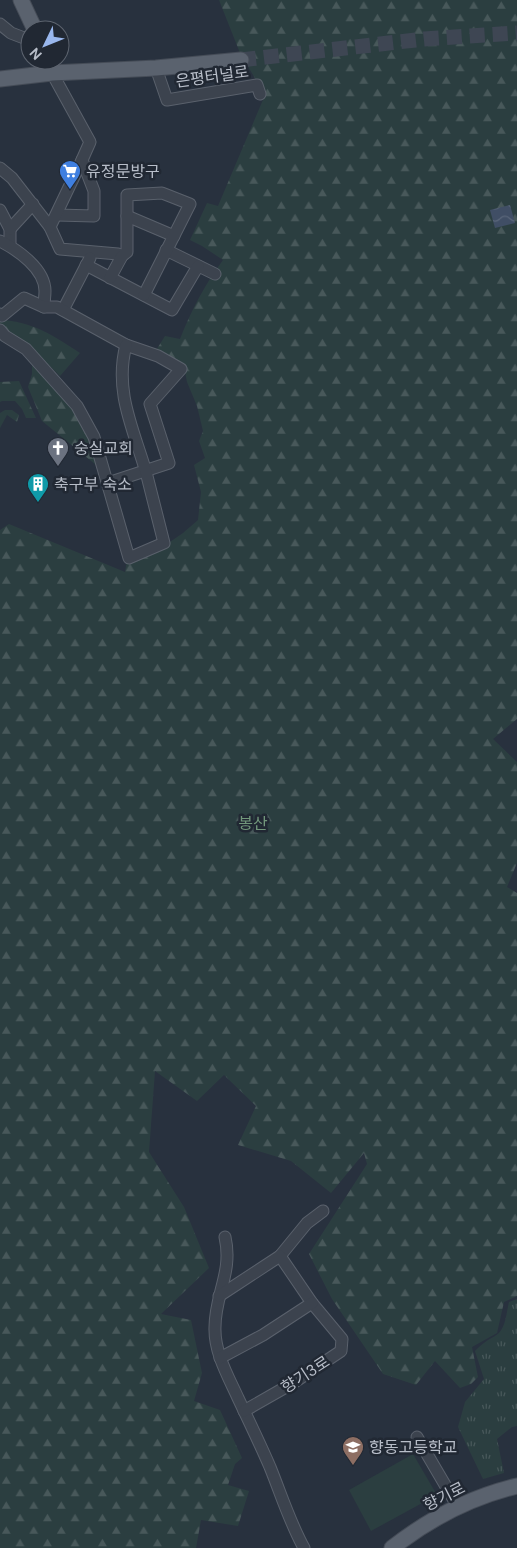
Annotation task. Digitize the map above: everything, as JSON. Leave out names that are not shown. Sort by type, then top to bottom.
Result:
[{"type":"main road","points":[[21,0],[30,20]]},
{"type":"main road","name":"은평터널로","points":[[70,67],[156,68],[241,60]]},
{"type":"main road","name":"은평터널로","points":[[0,79],[38,70]]},
{"type":"main road","name":"향기로","points":[[392,1548],[406,1537],[458,1506],[497,1491],[517,1486]]},
{"type":"street","points":[[0,24],[11,33],[20,36]]},
{"type":"street","name":"은평터널로","points":[[156,68],[167,100],[257,84],[260,94]]},
{"type":"street","points":[[50,227],[90,142],[52,70]]},
{"type":"street","points":[[57,214],[94,216],[94,192],[82,160]]},
{"type":"street","points":[[0,168],[12,178],[33,204],[50,227],[60,249],[118,254],[122,256]]},
{"type":"street","points":[[110,278],[122,256],[127,252],[127,195],[162,193],[190,204],[144,295]]},
{"type":"street","points":[[33,204],[10,229],[5,243],[38,269],[45,290],[44,307]]},
{"type":"street","points":[[0,210],[10,229]]},
{"type":"street","points":[[127,216],[174,236]]},
{"type":"street","points":[[166,250],[215,274]]},
{"type":"street","points":[[63,310],[94,252]]},
{"type":"street","points":[[86,265],[172,310],[198,266]]},
{"type":"street","points":[[0,314],[2,316],[24,298],[44,307],[56,306],[126,345],[158,356],[181,369],[150,404],[169,463],[108,484]]},
{"type":"street","points":[[0,330],[5,336],[26,349],[77,406],[94,437],[129,558],[164,543],[125,406],[121,362],[126,345]]},
{"type":"street","points":[[219,1296],[280,1256],[307,1223],[323,1211]]},
{"type":"street","points":[[225,1237],[228,1250],[228,1265],[225,1281],[219,1296],[215,1327],[220,1358],[304,1548]]},
{"type":"street","name":"향기3로","points":[[244,1411],[293,1383],[341,1351],[342,1339],[312,1303],[280,1256]]},
{"type":"street","points":[[220,1358],[263,1335],[312,1303]]},
{"type":"street","points":[[417,1437],[458,1506]]},
{"type":"green space","name":"봉산","points":[[219,0],[517,0],[517,719],[493,739],[517,762],[517,863],[507,887],[517,893],[517,1296],[504,1302],[497,1333],[472,1347],[478,1377],[471,1384],[460,1388],[435,1361],[416,1385],[383,1374],[332,1299],[309,1254],[367,1164],[364,1153],[331,1193],[291,1161],[238,1145],[256,1106],[224,1075],[197,1101],[155,1071],[149,1152],[184,1207],[209,1268],[161,1314],[191,1320],[202,1373],[194,1401],[220,1410],[242,1458],[235,1464],[228,1485],[249,1491],[238,1526],[201,1520],[196,1548],[0,1548],[0,530],[9,524],[125,572],[127,560],[164,546],[198,520],[201,492],[194,465],[205,458],[199,441],[203,431],[197,406],[187,382],[184,366],[155,352],[165,336],[180,339],[199,298],[223,260],[190,240],[207,203],[218,206],[265,95],[240,53]]},
{"type":"green space","points":[[0,320],[33,326],[52,335],[80,353],[60,376],[24,341],[0,325]]},
{"type":"green space","points":[[32,358],[74,406],[93,439],[101,469],[42,421],[28,387],[32,374]]},
{"type":"green space","points":[[19,381],[36,418],[26,418],[22,409],[15,401],[0,402],[0,382]]},
{"type":"green space","points":[[5,410],[12,410],[19,415],[17,422],[7,415],[0,428],[0,413]]},
{"type":"green space","points":[[517,1299],[517,1426],[512,1427],[497,1439],[504,1473],[483,1479],[458,1427],[465,1402],[484,1379],[475,1351],[499,1333],[505,1321],[509,1302]]},
{"type":"green space","points":[[413,1454],[437,1495],[371,1531],[349,1490]]},
{"type":"water","points":[[510,205],[515,223],[495,228],[490,210]]},
{"type":"tunnel","points":[[241,60],[424,39],[517,33]]},
{"type":"place","name":"유정문방구","points":[[70,190]]},
{"type":"place","name":"숭실교회","points":[[58,467]]},
{"type":"place","name":"축구부 숙소","points":[[38,503]]},
{"type":"place","name":"향동고등학교","points":[[353,1466]]}]
